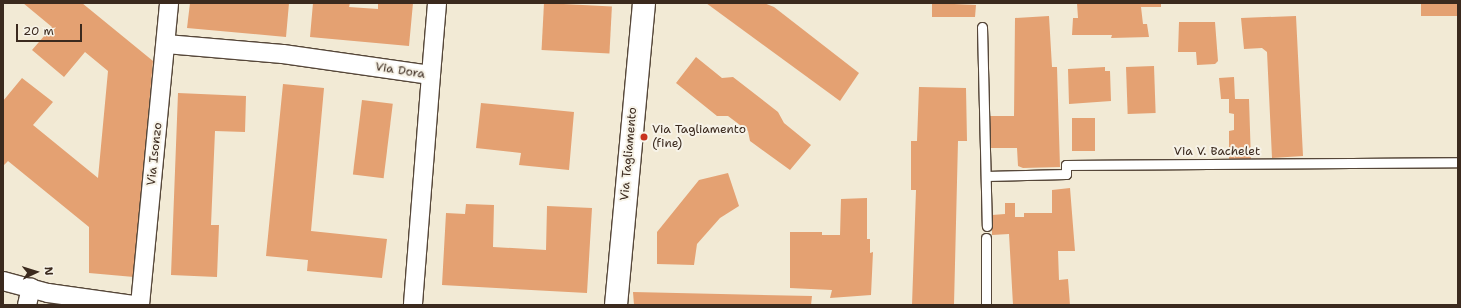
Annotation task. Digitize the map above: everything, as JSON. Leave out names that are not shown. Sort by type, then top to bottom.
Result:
[{"type":"main road","name":"Via Tagliamento","points":[[616,305],[644,3]]},
{"type":"street","name":"Via Isonzo","points":[[140,305],[169,3]]},
{"type":"street","points":[[431,75],[437,3]]},
{"type":"street","name":"Via Dora","points":[[166,44],[283,54],[431,75],[413,305]]},
{"type":"street","points":[[3,281],[31,287],[48,293],[136,305]]},
{"type":"street","points":[[27,305],[31,287]]},
{"type":"lane","points":[[982,27],[987,226]]},
{"type":"lane","name":"Via V. Bachelet","points":[[986,176],[1066,174],[1066,165],[1458,162]]},
{"type":"lane","points":[[986,238],[986,305]]},
{"type":"building","points":[[23,3],[82,3],[153,61],[134,277],[89,273],[89,227],[8,161],[3,166],[3,101],[22,78],[53,102],[33,125],[98,178],[108,71],[85,52],[64,77],[32,50],[52,27]]},
{"type":"building","points":[[190,3],[289,3],[286,37],[187,28]]},
{"type":"building","points":[[313,3],[350,3],[349,7],[378,9],[378,3],[413,3],[409,46],[310,37]]},
{"type":"building","points":[[544,3],[612,7],[609,53],[542,50]]},
{"type":"building","points":[[706,3],[764,3],[774,7],[859,73],[840,101]]},
{"type":"building","points":[[932,3],[976,5],[975,17],[932,17]]},
{"type":"building","points":[[1077,3],[1161,3],[1161,7],[1141,7],[1143,24],[1147,24],[1149,37],[1111,38],[1112,35],[1072,35],[1073,18],[1078,18]]},
{"type":"building","points":[[1421,3],[1458,3],[1458,16],[1421,16]]},
{"type":"building","points":[[1049,16],[1052,67],[1057,67],[1060,167],[1023,168],[1018,166],[1017,148],[990,148],[990,116],[1014,116],[1015,18]]},
{"type":"building","points":[[1296,16],[1303,156],[1272,158],[1267,52],[1262,48],[1244,49],[1241,18]]},
{"type":"building","points":[[1179,22],[1215,22],[1218,61],[1215,64],[1197,65],[1196,52],[1178,52]]},
{"type":"building","points":[[696,57],[722,78],[733,77],[778,112],[784,123],[811,145],[790,170],[750,141],[748,131],[728,116],[717,116],[676,83]]},
{"type":"building","points":[[1154,66],[1156,113],[1128,114],[1126,67]]},
{"type":"building","points":[[1105,67],[1105,71],[1110,71],[1111,101],[1069,104],[1068,69]]},
{"type":"building","points":[[1234,77],[1235,99],[1249,99],[1251,161],[1229,161],[1229,131],[1234,130],[1234,114],[1229,113],[1229,99],[1221,99],[1219,78]]},
{"type":"building","points":[[283,84],[324,88],[311,231],[387,239],[382,278],[307,271],[308,260],[266,256]]},
{"type":"building","points":[[919,87],[966,88],[967,141],[958,141],[954,305],[912,305],[916,190],[911,190],[911,141],[917,141]]},
{"type":"building","points":[[178,93],[246,96],[245,132],[215,131],[211,225],[219,225],[217,277],[171,275]]},
{"type":"building","points":[[362,100],[393,104],[384,178],[353,174]]},
{"type":"building","points":[[481,103],[574,112],[569,170],[519,165],[521,153],[476,148]]},
{"type":"building","points":[[1072,118],[1095,118],[1095,151],[1072,151]]},
{"type":"building","points":[[728,173],[739,206],[720,218],[697,244],[694,265],[657,264],[657,232],[699,180]]},
{"type":"building","points":[[1070,188],[1075,251],[1058,251],[1059,280],[1068,279],[1070,305],[1013,305],[1009,234],[992,235],[992,215],[1005,214],[1005,203],[1015,203],[1015,217],[1024,217],[1024,213],[1052,213],[1052,190]]},
{"type":"building","points":[[867,198],[867,239],[870,239],[870,253],[873,252],[871,295],[830,298],[832,290],[790,288],[790,232],[822,232],[822,235],[840,235],[841,199]]},
{"type":"building","points":[[466,204],[494,205],[493,247],[546,250],[547,206],[592,208],[587,293],[442,285],[446,213],[465,214]]},
{"type":"building","points":[[633,292],[812,296],[811,305],[634,305]]},
{"type":"place","name":"Via Tagliamento (fine)","points":[[644,137]]}]
